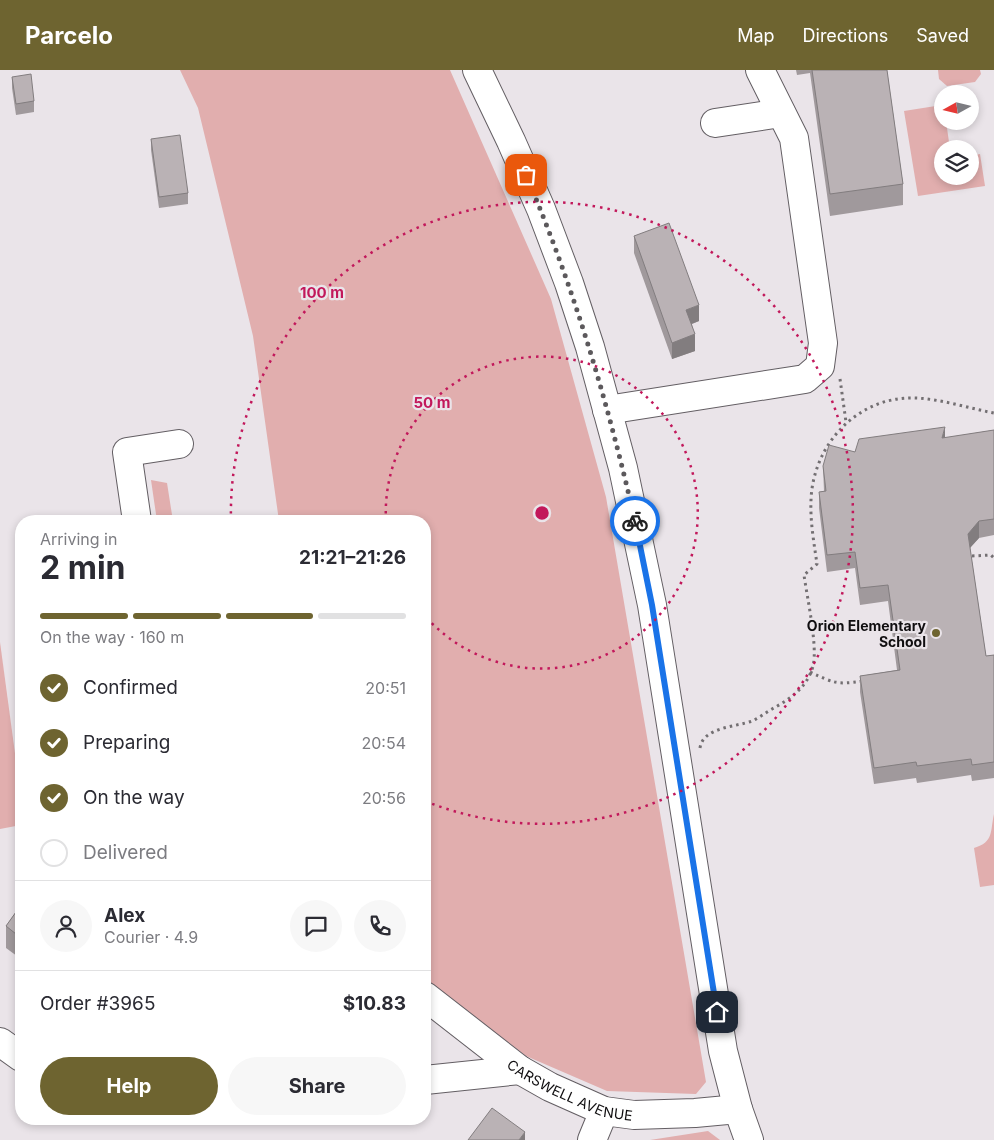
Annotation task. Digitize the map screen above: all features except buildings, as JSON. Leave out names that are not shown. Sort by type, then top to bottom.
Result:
[{"type":"main road","points":[[477,70],[512,141],[541,209],[569,283],[608,410],[623,468],[649,587],[724,1051],[738,1109],[749,1140]]},
{"type":"main road","points":[[608,410],[805,379],[820,366],[823,343],[794,138],[760,70]]},
{"type":"main road","points":[[715,123],[781,113]]},
{"type":"main road","points":[[136,515],[128,452],[180,444]]},
{"type":"main road","name":"CARSWELL AVENUE","points":[[431,1001],[520,1070],[550,1087],[604,1111],[634,1115],[738,1109]]},
{"type":"main road","points":[[0,1042],[15,1053]]},
{"type":"main road","points":[[431,1079],[520,1070]]},
{"type":"main road","points":[[592,1140],[604,1111]]},
{"type":"path","points":[[700,754],[701,743],[705,738],[724,728],[753,720],[788,700],[806,682],[814,658],[804,575],[817,564],[812,526],[811,498],[815,474],[823,454],[830,441],[843,425],[858,413],[896,399],[915,398],[994,413]]},
{"type":"path","points":[[972,556],[991,555],[994,558]]},
{"type":"path","points":[[810,672],[833,683],[844,684],[872,680]]},
{"type":"shaded area","points":[[180,70],[450,70],[551,299],[606,497],[706,1082],[696,1094],[607,1091],[526,1056],[431,983],[431,515],[278,515],[253,336],[198,108]]},
{"type":"shaded area","points":[[938,70],[980,70],[981,74],[975,82],[954,85],[946,85],[939,79]]},
{"type":"shaded area","points":[[934,106],[934,130],[947,130],[949,140],[934,140],[934,185],[979,185],[980,154],[985,186],[918,196],[904,111]]},
{"type":"shaded area","points":[[151,480],[167,483],[172,515],[156,515]]},
{"type":"shaded area","points":[[0,642],[15,753],[15,826],[0,829]]},
{"type":"shaded area","points":[[994,814],[994,885],[980,887],[974,848],[985,843],[990,836]]},
{"type":"shaded area","points":[[708,1131],[720,1140],[650,1140]]},
{"type":"way so far","points":[[526,175],[569,283],[590,347],[608,410],[635,521]]},
{"type":"place","name":"Orion Elementary School","points":[[936,633]]},
{"type":"route","points":[[635,521],[652,605],[717,1012]]}]
